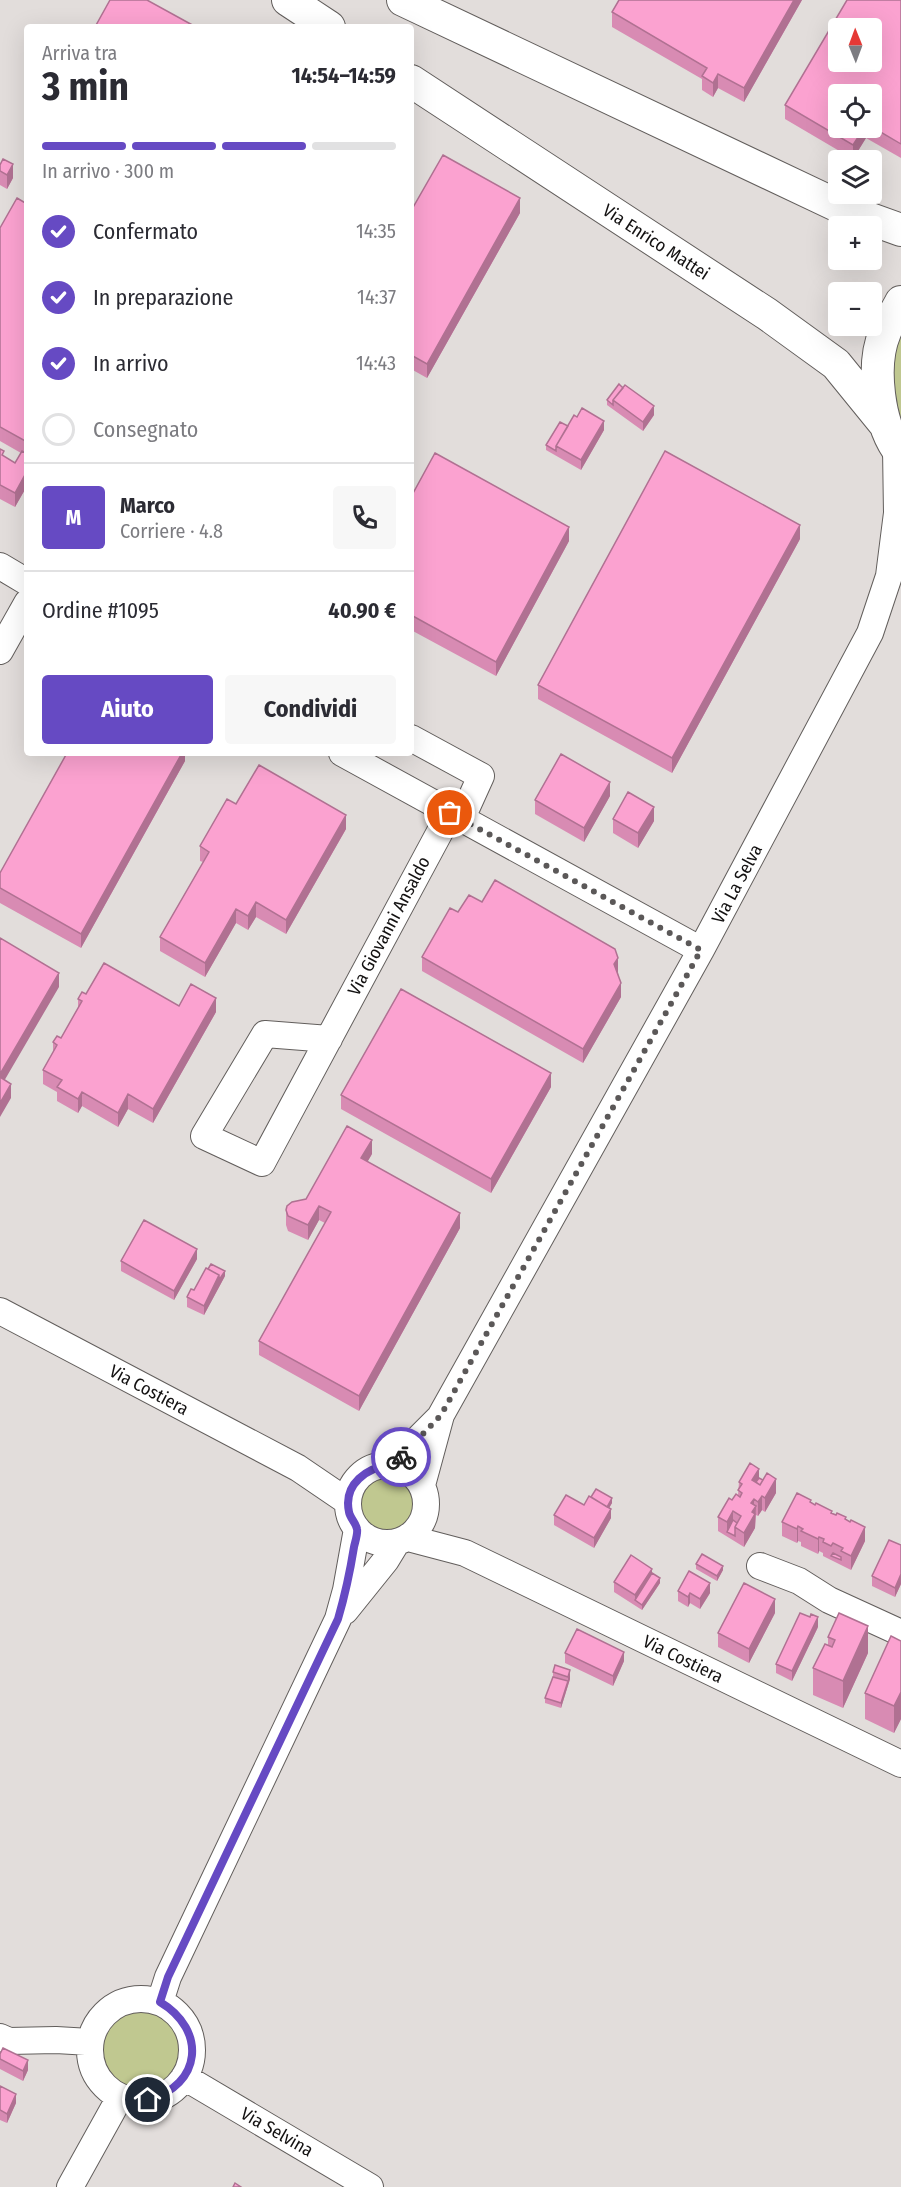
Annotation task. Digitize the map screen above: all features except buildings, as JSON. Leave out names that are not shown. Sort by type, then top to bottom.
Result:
[{"type":"main road","points":[[288,0],[324,24]]},
{"type":"main road","points":[[403,0],[851,212],[901,230]]},
{"type":"main road","name":"Via Enrico Mattei","points":[[414,83],[767,314],[836,364],[894,442]]},
{"type":"main road","points":[[894,442],[876,378],[884,333],[901,303]]},
{"type":"street","name":"Via La Selva","points":[[422,1485],[441,1415],[701,950],[870,633],[889,576],[897,513],[894,442]]},
{"type":"street","points":[[0,566],[24,580]]},
{"type":"street","name":"Via La Selva","points":[[870,633],[901,600]]},
{"type":"street","points":[[0,651],[24,608]]},
{"type":"street","name":"Via Giovanni Ansaldo","points":[[328,1039],[265,1034],[204,1136],[262,1163],[328,1039],[481,776],[414,740]]},
{"type":"street","points":[[347,756],[701,950]]},
{"type":"street","name":"Via Costiera","points":[[0,1311],[298,1468],[348,1502]]},
{"type":"street","name":"Via La Selva","points":[[392,1465],[441,1415]]},
{"type":"street","points":[[338,1619],[402,1540],[415,1532],[425,1516],[426,1495],[422,1485],[409,1472],[392,1465],[369,1470],[354,1484],[348,1502],[349,1511],[357,1529],[375,1541],[386,1543],[402,1540]]},
{"type":"street","name":"Via Costiera","points":[[298,1468],[360,1477]]},
{"type":"street","name":"Via Costiera","points":[[425,1516],[465,1553]]},
{"type":"street","points":[[160,2002],[168,1977],[338,1619],[346,1590],[357,1529]]},
{"type":"street","name":"Via Costiera","points":[[402,1540],[465,1553],[901,1764]]},
{"type":"street","points":[[760,1566],[799,1581],[829,1600],[901,1633]]},
{"type":"street","points":[[137,2000],[160,2002],[183,2021],[192,2049],[190,2064],[184,2077],[175,2088],[162,2096],[134,2101],[120,2097],[106,2088],[95,2074],[90,2059],[90,2042],[94,2027],[115,2005],[137,2000]]},
{"type":"street","points":[[0,2037],[9,2041],[90,2042]]},
{"type":"street","name":"Via Selvina","points":[[184,2077],[370,2187]]},
{"type":"street","points":[[70,2187],[120,2097]]},
{"type":"green space","points":[[901,326],[901,428],[890,366]]},
{"type":"green space","points":[[387,1474],[403,1479],[411,1487],[416,1503],[411,1519],[403,1527],[387,1532],[371,1527],[363,1519],[358,1503],[363,1487],[371,1479]]},
{"type":"green space","points":[[141,2011],[156,2014],[169,2022],[177,2035],[180,2050],[177,2065],[169,2078],[156,2086],[141,2089],[126,2086],[113,2078],[105,2065],[102,2050],[105,2035],[113,2022],[126,2014]]},
{"type":"way so far","points":[[401,1457],[441,1415],[701,950],[450,813]]},
{"type":"route","points":[[148,2100],[162,2096],[175,2088],[184,2077],[190,2064],[192,2049],[183,2021],[160,2002],[168,1977],[338,1619],[346,1590],[357,1529],[349,1511],[350,1492],[360,1477],[369,1470],[392,1465],[401,1457]]}]
